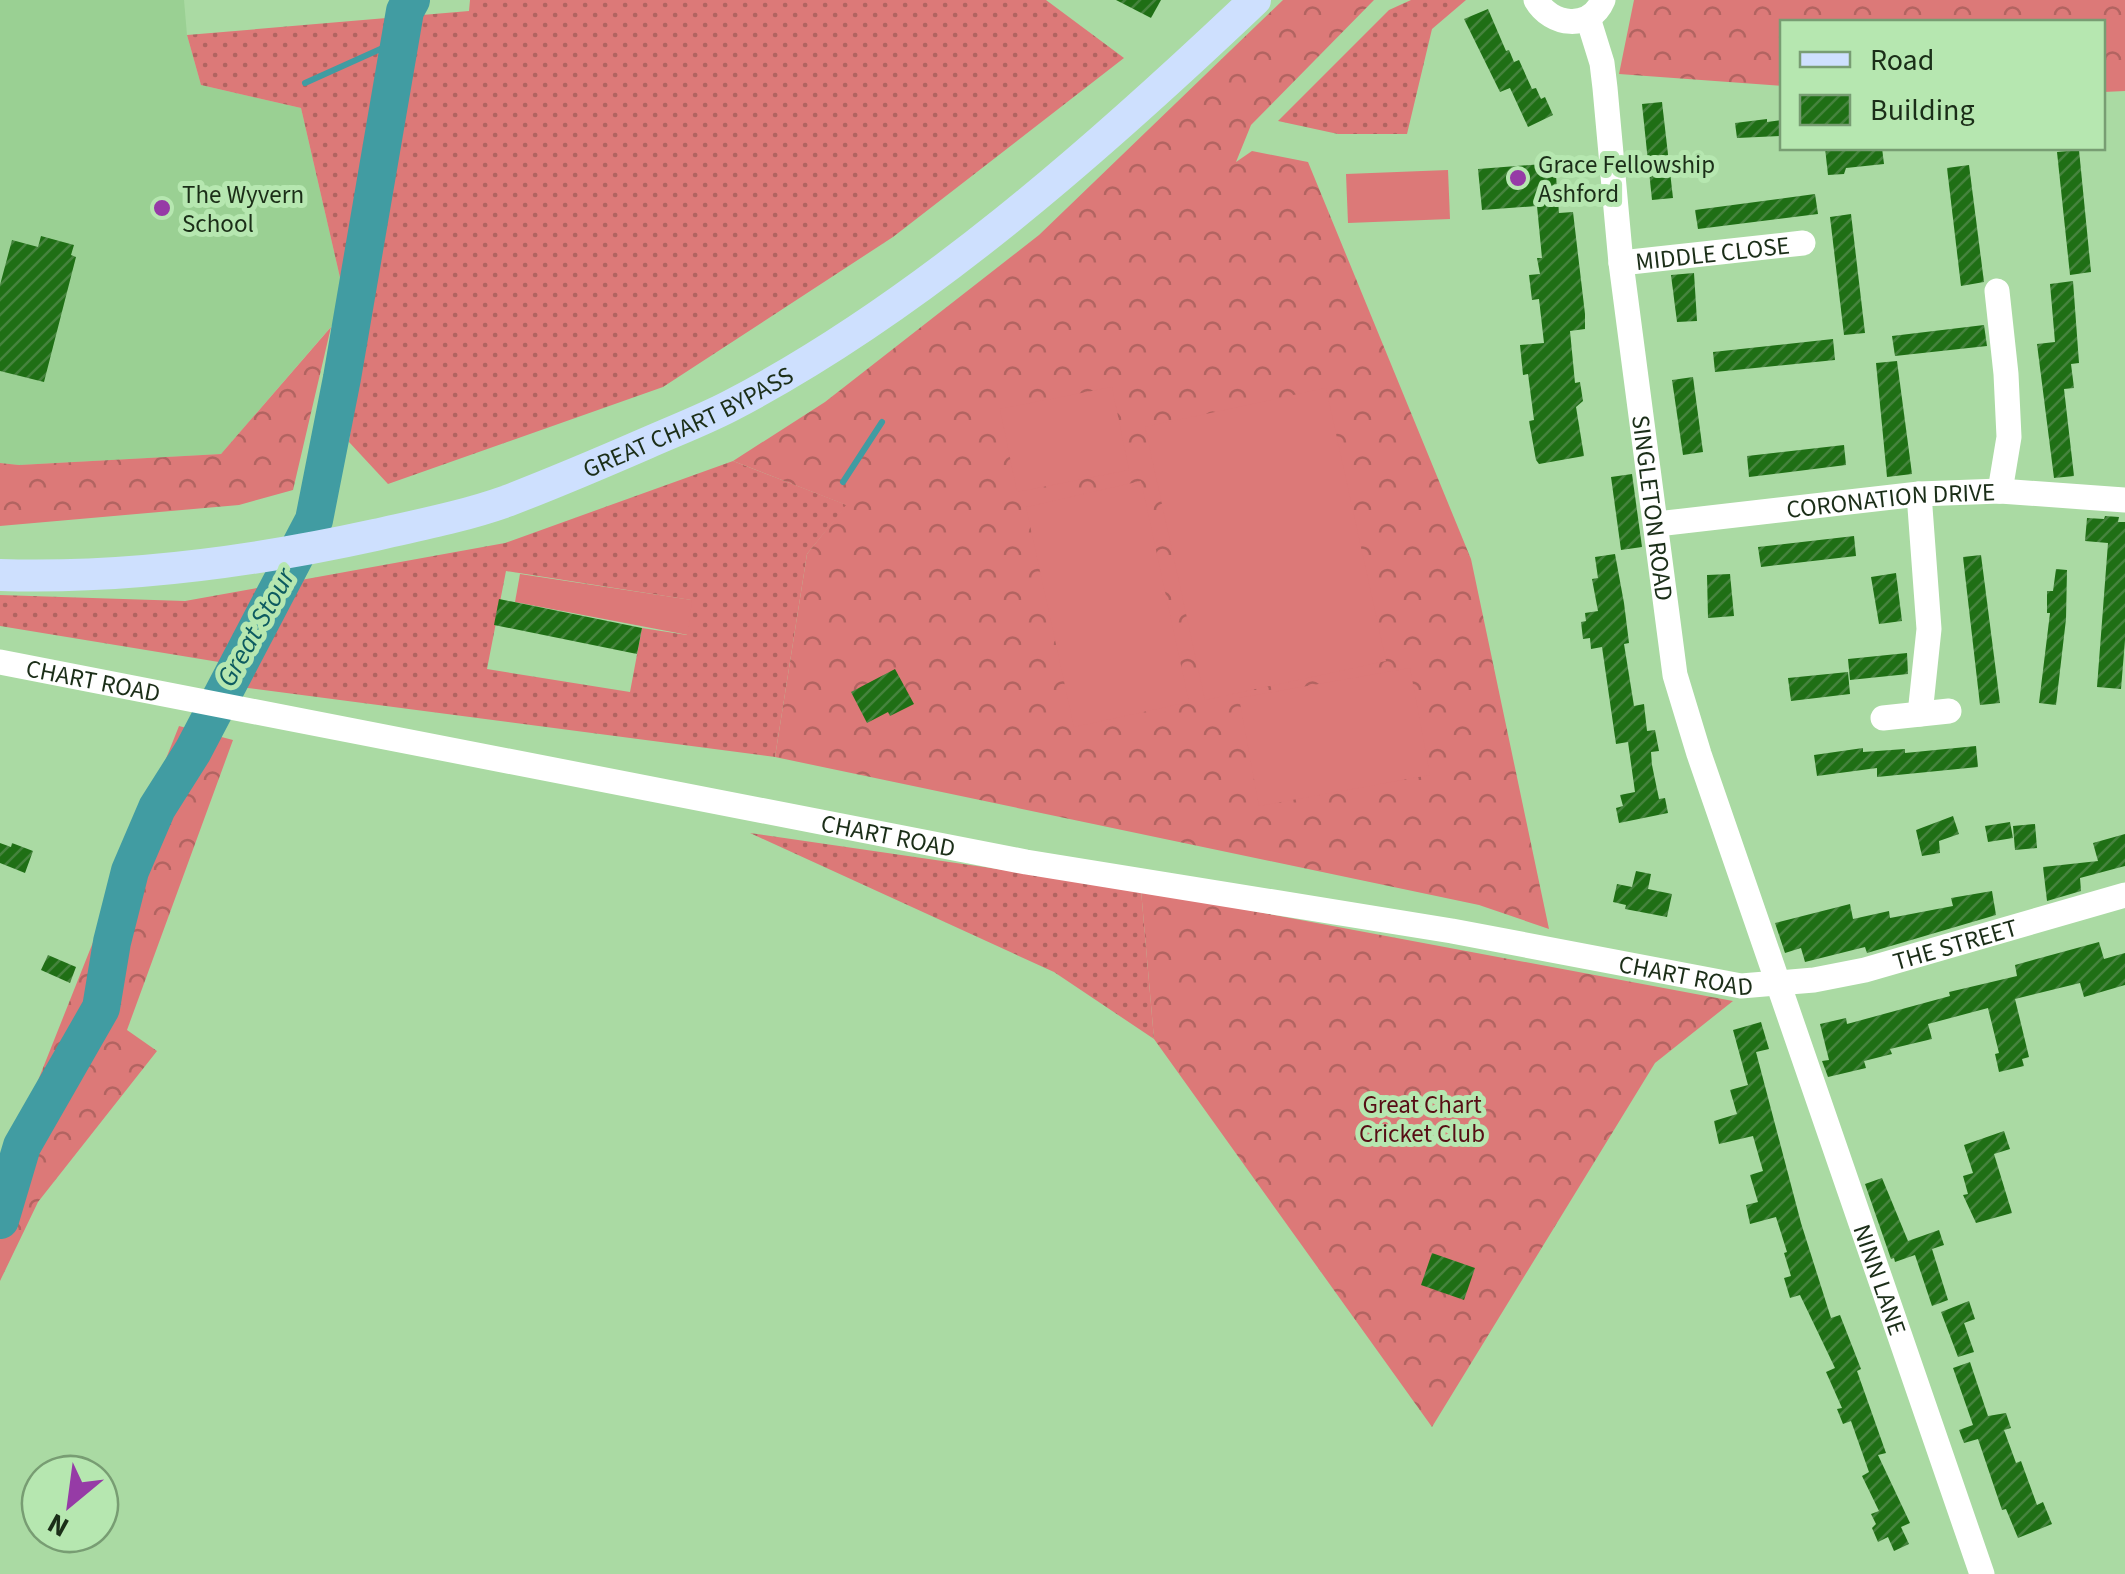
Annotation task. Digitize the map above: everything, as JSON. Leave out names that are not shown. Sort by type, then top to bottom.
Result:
[{"type":"main road","name":"GREAT CHART BYPASS","points":[[0,575],[124,572],[252,559],[334,544],[504,502],[730,406],[931,278],[1135,114],[1255,0]]},
{"type":"street","name":"SINGLETON ROAD","points":[[1536,0],[1544,12],[1561,21],[1595,9],[1621,263],[1675,675],[1699,754],[1781,983]]},
{"type":"street","name":"MIDDLE CLOSE","points":[[1621,263],[1803,243]]},
{"type":"street","points":[[1997,291],[2012,317],[2009,437],[2000,491]]},
{"type":"street","name":"CORONATION DRIVE","points":[[1656,524],[1919,494],[2000,491],[2125,500]]},
{"type":"street","points":[[1919,494],[1929,629],[1920,714]]},
{"type":"street","name":"CHART ROAD","points":[[0,662],[1026,862],[1452,931],[1741,986],[1781,983]]},
{"type":"street","points":[[1883,718],[1949,710]]},
{"type":"street","name":"THE STREET","points":[[1781,983],[1865,970],[2125,895]]},
{"type":"street","name":"NINN LANE","points":[[1781,983],[1982,1574]]},
{"type":"shaded area","name":"The Wyvern School","points":[[0,0],[184,0],[187,35],[201,85],[301,108],[347,308],[221,454],[0,463]]},
{"type":"green space","points":[[470,0],[1046,0],[1124,58],[893,237],[663,387],[388,484],[349,442],[366,315],[347,308],[301,108],[201,85],[187,35],[469,11]]},
{"type":"green space","points":[[1283,0],[1374,0],[1251,125],[1236,162],[1252,151],[1308,162],[1471,559],[1549,929],[1479,905],[775,757],[807,554],[846,505],[733,461],[825,402],[1039,235]]},
{"type":"green space","points":[[1411,0],[1466,0],[1432,29],[1407,134],[1338,134],[1278,121],[1389,10]]},
{"type":"green space","points":[[1634,0],[2125,0],[2125,91],[2105,92],[2105,20],[1780,20],[1780,86],[1619,74]]},
{"type":"green space","points":[[1448,170],[1450,219],[1348,223],[1346,174]]},
{"type":"green space","points":[[331,327],[293,490],[239,505],[0,526],[0,463],[221,454]]},
{"type":"green space","points":[[1112,387],[1129,470],[1017,492],[1000,409]]},
{"type":"green space","points":[[1326,388],[1386,661],[1205,700],[1145,427]]},
{"type":"green space","points":[[733,461],[847,505],[807,554],[775,757],[240,687],[225,663],[0,626],[0,595],[185,601],[505,543]],"holes":[[[506,571],[691,600],[687,635],[642,628],[630,692],[487,669]]]},
{"type":"green space","points":[[1141,481],[1189,702],[1074,727],[1026,507]]},
{"type":"green space","points":[[520,574],[692,600],[688,635],[515,602]]},
{"type":"green space","points":[[1410,668],[1430,775],[1259,806],[1239,698]]},
{"type":"green space","points":[[179,726],[233,740],[127,1030],[157,1051],[38,1202],[0,1281],[0,1176]]},
{"type":"green space","points":[[750,833],[1141,890],[1154,1039],[1054,972]]},
{"type":"green space","name":"Great Chart Cricket Club","points":[[1141,890],[1733,1001],[1655,1063],[1432,1427],[1154,1039]]},
{"type":"building","points":[[1116,0],[1161,0],[1151,18]]},
{"type":"building","points":[[1488,9],[1506,51],[1509,50],[1514,62],[1519,60],[1532,89],[1536,88],[1541,99],[1545,97],[1553,115],[1528,127],[1510,88],[1500,92],[1464,19]]},
{"type":"building","points":[[1662,102],[1673,198],[1652,200],[1642,104]]},
{"type":"building","points":[[1780,120],[1780,136],[1737,138],[1735,123]]},
{"type":"building","points":[[1825,150],[1882,150],[1884,164],[1846,168],[1844,174],[1828,175]]},
{"type":"building","points":[[2079,150],[2091,272],[2070,275],[2057,152]]},
{"type":"building","points":[[1555,163],[1559,213],[1573,212],[1585,314],[1585,329],[1570,331],[1575,383],[1580,382],[1583,401],[1576,407],[1584,456],[1539,464],[1529,421],[1534,420],[1528,374],[1523,375],[1520,345],[1544,343],[1539,299],[1532,300],[1529,275],[1540,274],[1537,258],[1542,258],[1537,206],[1482,210],[1478,169]]},
{"type":"building","points":[[1969,165],[1984,282],[1961,286],[1947,168]]},
{"type":"building","points":[[1815,194],[1818,214],[1698,229],[1695,210]]},
{"type":"building","points":[[1851,214],[1865,333],[1844,335],[1830,217]]},
{"type":"building","points":[[41,236],[74,245],[71,255],[76,257],[44,382],[0,371],[0,285],[12,240],[38,247]]},
{"type":"building","points":[[1694,273],[1697,321],[1677,322],[1671,275]]},
{"type":"building","points":[[2073,281],[2079,363],[2071,364],[2074,388],[2064,389],[2074,476],[2054,478],[2037,344],[2055,342],[2050,284]]},
{"type":"building","points":[[1984,325],[1987,346],[1895,356],[1892,336]]},
{"type":"building","points":[[1833,339],[1835,360],[1715,372],[1713,352]]},
{"type":"building","points":[[1897,361],[1912,474],[1887,477],[1876,363]]},
{"type":"building","points":[[1693,377],[1703,452],[1683,455],[1672,380]]},
{"type":"building","points":[[1844,445],[1846,465],[1749,477],[1747,456]]},
{"type":"building","points":[[1632,474],[1642,547],[1621,550],[1611,477]]},
{"type":"building","points":[[2119,517],[2118,522],[2125,522],[2121,689],[2097,687],[2108,543],[2085,541],[2087,518]]},
{"type":"building","points":[[1854,536],[1856,556],[1761,567],[1758,547]]},
{"type":"building","points":[[1615,554],[1634,706],[1644,704],[1647,731],[1655,730],[1659,751],[1651,752],[1652,765],[1659,799],[1665,798],[1668,813],[1619,823],[1616,808],[1623,806],[1620,795],[1635,792],[1628,742],[1616,744],[1602,647],[1591,649],[1590,638],[1583,639],[1581,622],[1586,621],[1585,613],[1598,611],[1592,579],[1598,578],[1595,557]]},
{"type":"building","points":[[1981,555],[2000,703],[1980,705],[1963,557]]},
{"type":"building","points":[[2056,569],[2067,570],[2056,705],[2039,703],[2050,613],[2047,591],[2053,591]]},
{"type":"building","points":[[1896,573],[1902,621],[1879,624],[1871,577]]},
{"type":"building","points":[[1730,574],[1734,616],[1708,618],[1707,575]]},
{"type":"building","points":[[499,599],[642,628],[637,654],[494,625]]},
{"type":"building","points":[[1907,653],[1908,674],[1850,680],[1848,659]]},
{"type":"building","points":[[895,669],[914,704],[867,723],[851,692]]},
{"type":"building","points":[[1848,672],[1850,694],[1791,701],[1788,678]]},
{"type":"building","points":[[1976,746],[1978,767],[1877,777],[1877,768],[1817,776],[1814,755],[1863,748],[1863,752],[1905,749],[1905,753]]},
{"type":"building","points":[[1953,816],[1959,834],[1939,841],[1940,853],[1922,856],[1916,830]]},
{"type":"building","points":[[2010,822],[2013,838],[1988,842],[1985,826]]},
{"type":"building","points":[[2035,824],[2037,848],[2015,850],[2013,826]]},
{"type":"building","points":[[2125,834],[2125,866],[2080,878],[2081,891],[2047,901],[2043,867],[2098,861],[2093,843]]},
{"type":"building","points":[[0,843],[33,851],[25,873],[0,863]]},
{"type":"building","points":[[1636,871],[1651,874],[1648,889],[1672,894],[1667,917],[1625,909],[1626,905],[1613,902],[1617,884],[1632,887]]},
{"type":"building","points":[[1992,891],[1996,915],[1867,953],[1865,947],[1805,962],[1801,948],[1785,953],[1775,923],[1850,904],[1853,919],[1889,911],[1890,918],[1953,906],[1951,898]]},
{"type":"building","points":[[2099,942],[2104,959],[2125,953],[2125,985],[2084,997],[2080,983],[2015,999],[2029,1057],[2022,1059],[2024,1066],[1999,1072],[1995,1054],[1999,1053],[1988,1008],[1928,1024],[1932,1039],[1890,1049],[1892,1054],[1864,1061],[1866,1068],[1828,1077],[1822,1061],[1829,1060],[1820,1024],[1846,1018],[1847,1024],[1950,996],[1949,992],[2017,976],[2015,965]]},
{"type":"building","points":[[48,955],[76,967],[70,983],[41,970]]},
{"type":"building","points":[[1761,1022],[1769,1049],[1756,1052],[1801,1223],[1831,1318],[1840,1315],[1861,1369],[1857,1371],[1886,1453],[1878,1455],[1910,1523],[1901,1527],[1909,1544],[1894,1551],[1888,1537],[1878,1542],[1872,1528],[1876,1524],[1871,1514],[1879,1511],[1862,1476],[1869,1472],[1851,1421],[1843,1424],[1837,1409],[1842,1408],[1826,1372],[1835,1368],[1800,1295],[1790,1298],[1784,1278],[1791,1276],[1784,1253],[1787,1252],[1776,1217],[1750,1224],[1746,1205],[1758,1202],[1750,1175],[1763,1171],[1753,1136],[1719,1144],[1714,1121],[1737,1114],[1730,1090],[1748,1085],[1733,1030]]},
{"type":"building","points":[[2004,1131],[2010,1149],[1994,1154],[2012,1213],[1976,1223],[1963,1195],[1968,1194],[1963,1176],[1973,1173],[1964,1145]]},
{"type":"building","points":[[1882,1178],[1908,1241],[1939,1230],[1944,1245],[1932,1249],[1948,1300],[1932,1306],[1915,1255],[1895,1262],[1891,1259],[1865,1184]]},
{"type":"building","points":[[1432,1253],[1475,1268],[1464,1300],[1421,1285]]},
{"type":"building","points":[[1969,1301],[1975,1319],[1964,1323],[1974,1352],[1958,1357],[1941,1312]]},
{"type":"building","points":[[1970,1362],[1988,1416],[2006,1413],[2011,1428],[2004,1430],[2016,1463],[2021,1461],[2037,1505],[2043,1502],[2052,1524],[2018,1538],[2006,1509],[2002,1510],[1978,1439],[1964,1443],[1959,1430],[1973,1425],[1953,1368]]},
{"type":"waterway","name":"Great Stour","points":[[0,1220],[22,1146],[101,1008],[130,871],[157,808],[193,751],[314,520],[405,11],[411,0]]},
{"type":"waterway","points":[[305,83],[396,42],[405,11]]},
{"type":"waterway","points":[[843,482],[882,422]]},
{"type":"place","name":"Grace Fellowship Ashford","points":[[1518,178]]},
{"type":"place","name":"The Wyvern School","points":[[162,208]]}]
